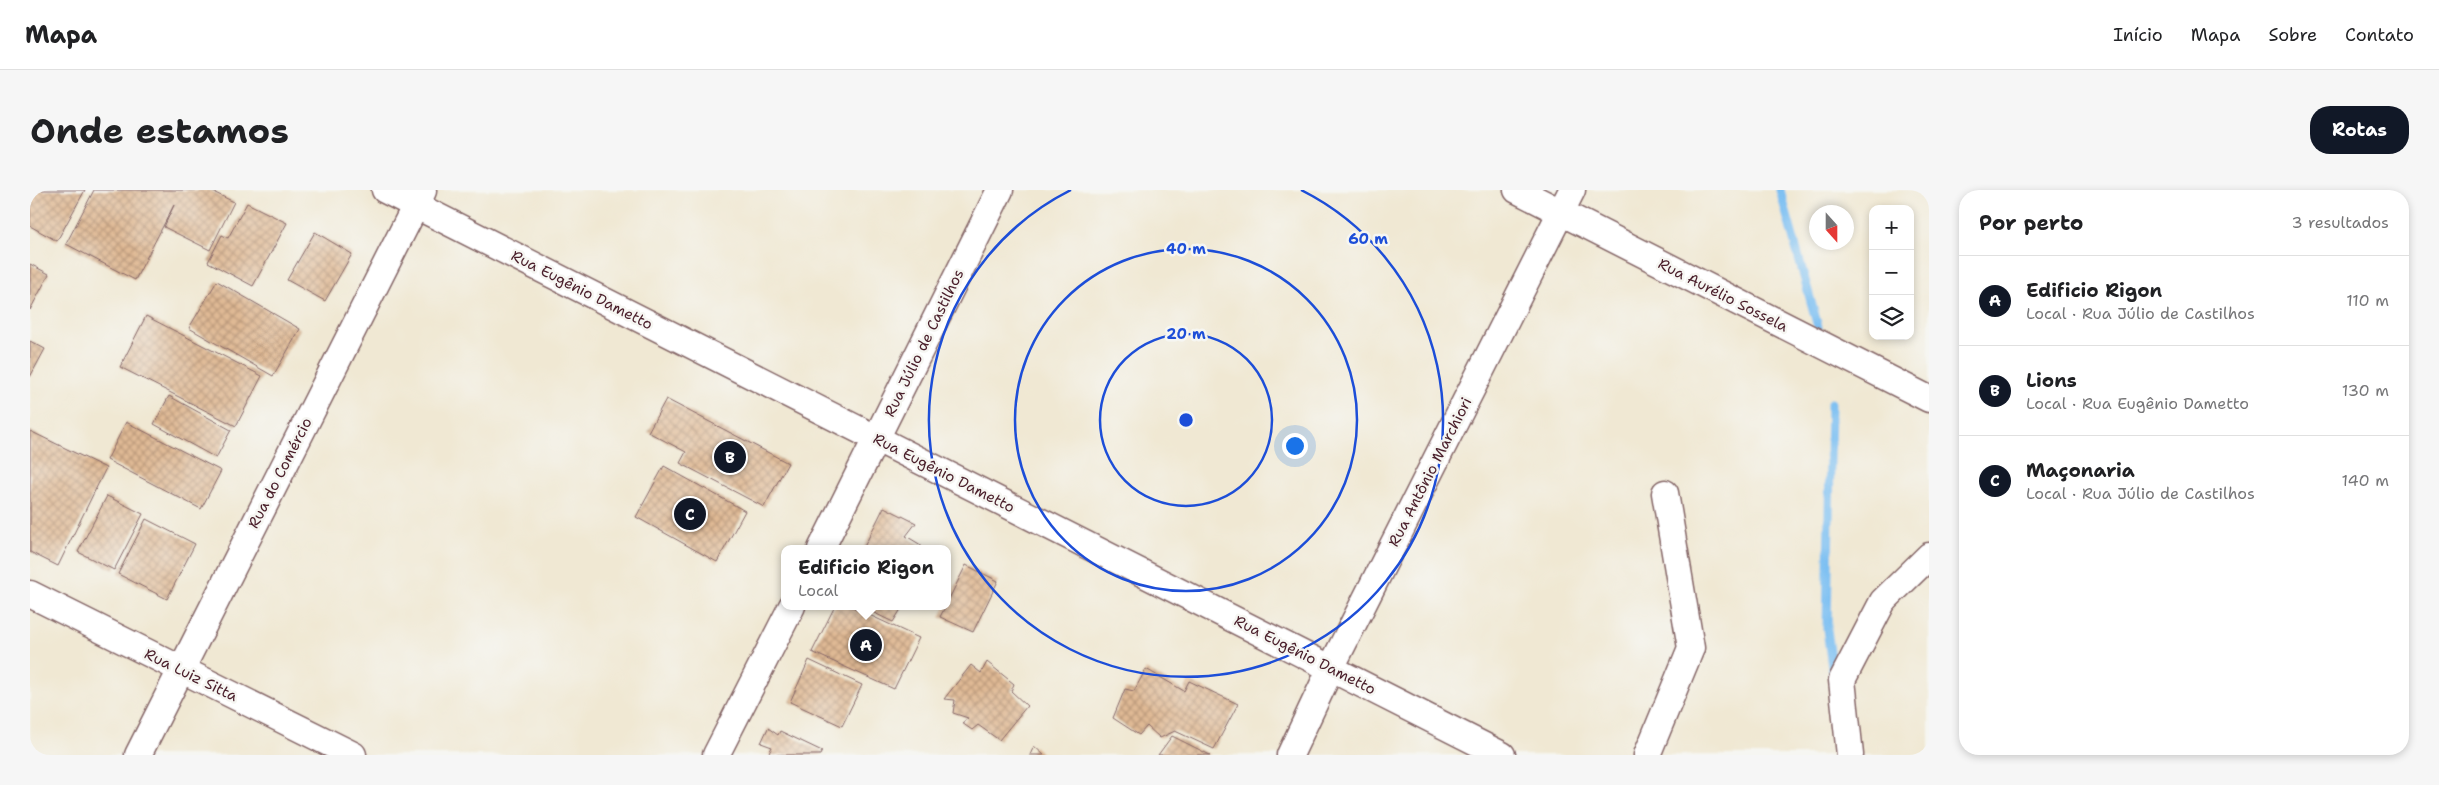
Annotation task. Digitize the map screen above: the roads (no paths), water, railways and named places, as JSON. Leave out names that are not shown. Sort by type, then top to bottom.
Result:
[{"type":"street","name":"Rua Eugênio Dametto","points":[[385,190],[419,198],[877,439],[1502,755]]},
{"type":"street","name":"Rua Júlio de Castilhos","points":[[823,545],[1000,190]]},
{"type":"street","name":"Rua Aurélio Sossela","points":[[1517,190],[1567,202],[1929,399]]},
{"type":"street","name":"Rua do Comércio","points":[[138,755],[419,198]]},
{"type":"street","name":"Rua Antônio Marchiori","points":[[1290,755],[1331,668],[1567,202]]},
{"type":"street","points":[[1647,755],[1691,648],[1665,493]]},
{"type":"street","points":[[1850,755],[1842,680],[1883,601],[1929,556]]},
{"type":"street","name":"Rua Luiz Sitta","points":[[30,594],[353,755]]},
{"type":"street","points":[[716,755],[790,610]]},
{"type":"waterway","points":[[1780,190],[1818,327]]},
{"type":"waterway","points":[[1831,403],[1827,629],[1834,682]]},
{"type":"place","name":"Lions","points":[[730,457]]},
{"type":"place","name":"Maçonaria","points":[[690,514]]},
{"type":"place","name":"Edificio Rigon","points":[[866,645]]}]
